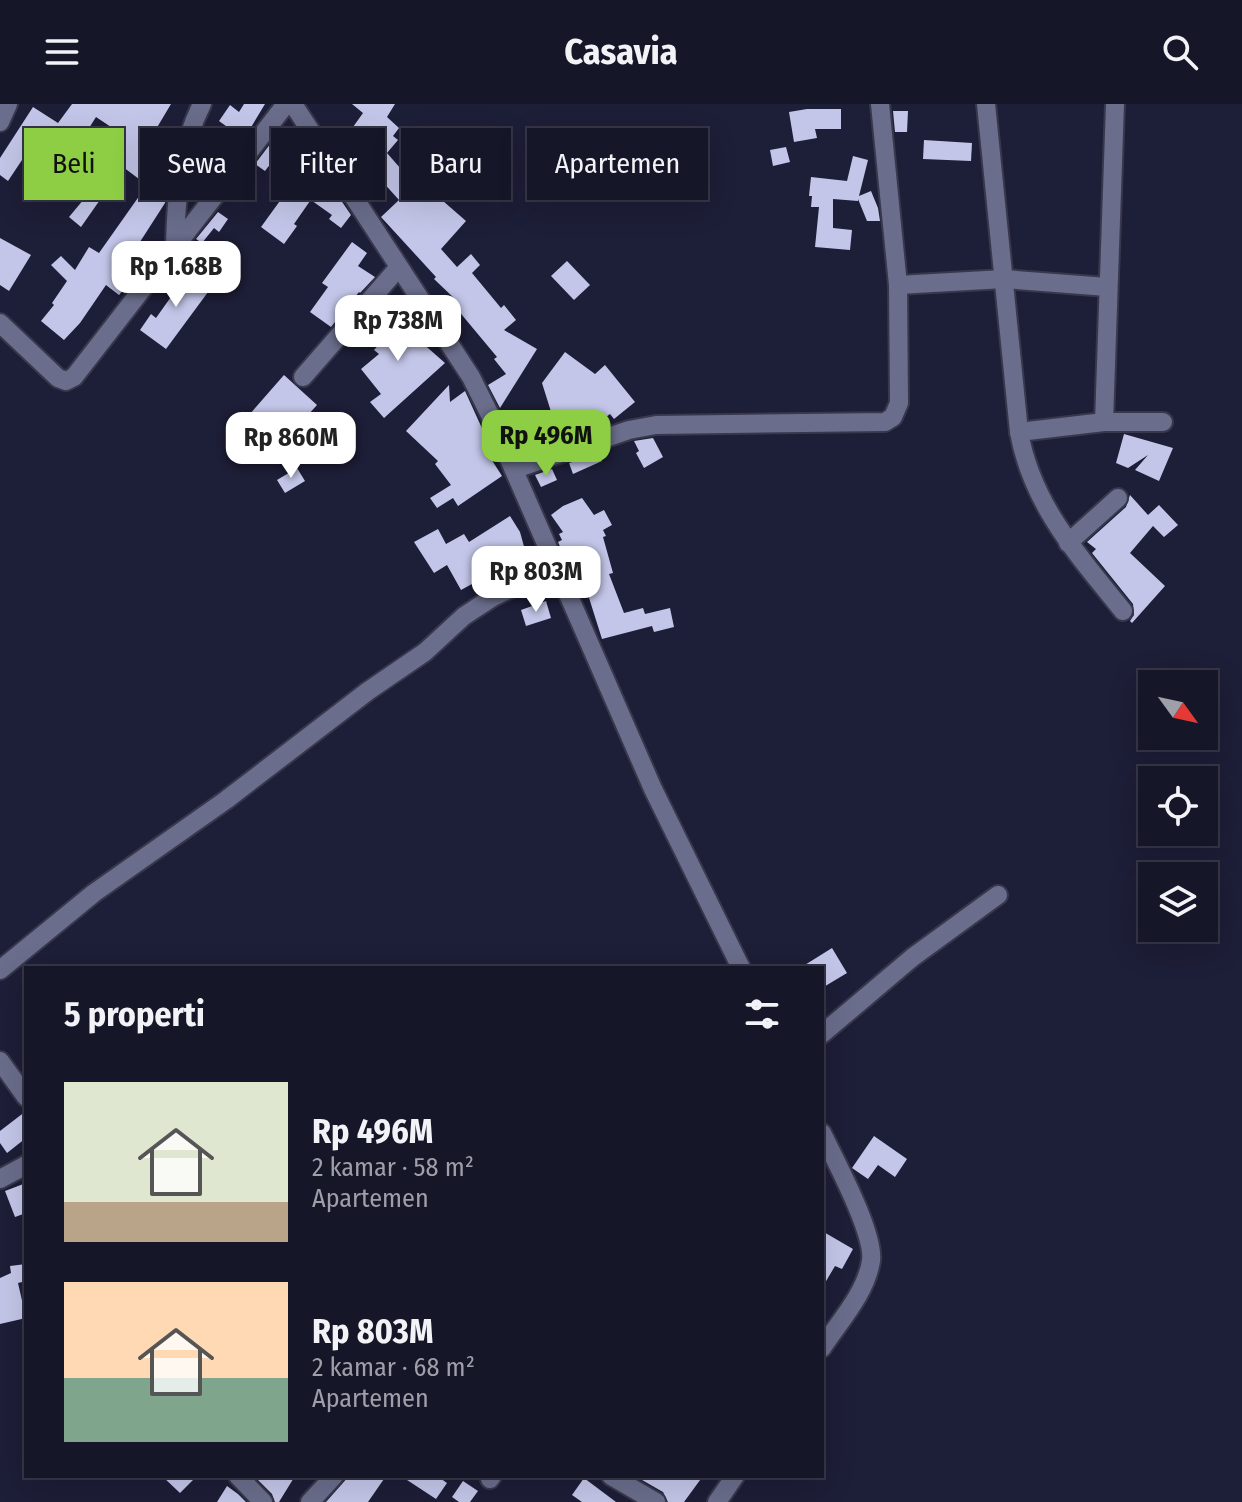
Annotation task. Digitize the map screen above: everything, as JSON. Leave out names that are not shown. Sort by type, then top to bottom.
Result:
[{"type":"street","points":[[0,122],[8,104]]},
{"type":"street","points":[[175,247],[177,196],[187,149],[202,104]]},
{"type":"street","points":[[0,323],[58,378],[66,381],[74,377],[286,104]]},
{"type":"street","points":[[293,104],[471,377],[515,469],[653,789],[740,966]]},
{"type":"street","points":[[515,469],[629,430],[656,425],[885,422],[893,417],[899,403],[898,285],[880,104]]},
{"type":"street","points":[[986,104],[1024,462],[1050,517],[1123,611]]},
{"type":"street","points":[[1104,422],[1115,104]]},
{"type":"street","points":[[303,377],[399,267]]},
{"type":"street","points":[[898,285],[1004,279],[1107,287]]},
{"type":"street","points":[[1019,432],[1104,422],[1163,422]]},
{"type":"street","points":[[1068,543],[1118,498]]},
{"type":"street","points":[[0,970],[94,893],[226,800],[368,691],[425,652],[464,616],[493,597],[556,567]]},
{"type":"street","points":[[824,1032],[913,957],[998,895]]},
{"type":"street","points":[[0,1061],[24,1094]]},
{"type":"street","points":[[824,1138],[872,1247],[871,1261],[857,1296],[824,1345]]},
{"type":"street","points":[[0,1179],[24,1166]]},
{"type":"street","points":[[240,1478],[263,1502]]},
{"type":"street","points":[[315,1501],[332,1478]]},
{"type":"street","points":[[614,1478],[656,1502]]},
{"type":"street","points":[[717,1502],[734,1478]]},
{"type":"building","points":[[72,104],[171,104],[157,128],[140,128],[140,180],[124,168],[124,128],[112,128],[96,117],[89,128],[24,128],[24,161],[8,181],[0,175],[0,158],[33,107],[58,123]]},
{"type":"building","points":[[244,104],[265,104],[251,128],[229,128],[219,121],[230,105],[239,112]]},
{"type":"building","points":[[352,104],[395,104],[387,117],[399,128],[393,136],[398,140],[387,153],[401,169],[401,200],[442,200],[466,221],[441,249],[457,267],[471,254],[480,265],[472,273],[501,308],[504,305],[516,320],[504,330],[537,349],[500,408],[488,385],[506,374],[494,359],[497,357],[452,303],[456,300],[381,217],[399,200],[385,184],[385,128],[352,128],[363,113]]},
{"type":"building","points":[[841,109],[841,129],[815,129],[817,138],[794,142],[789,112]]},
{"type":"building","points":[[893,111],[908,111],[907,132],[895,132]]},
{"type":"building","points":[[924,140],[972,143],[971,161],[923,159]]},
{"type":"building","points":[[271,143],[271,163],[265,171],[255,164]]},
{"type":"building","points":[[786,147],[790,162],[773,166],[770,150]]},
{"type":"building","points":[[853,156],[868,160],[859,196],[871,191],[880,221],[867,221],[858,199],[833,199],[833,228],[852,230],[850,250],[815,247],[819,207],[811,207],[811,177],[847,181]]},
{"type":"building","points":[[140,195],[140,200],[165,200],[138,245],[153,255],[119,295],[106,285],[64,340],[41,321],[67,281],[51,265],[61,256],[75,270],[89,247],[99,253]]},
{"type":"building","points":[[83,200],[100,200],[81,227],[69,217]]},
{"type":"building","points":[[281,200],[310,201],[284,244],[261,227]]},
{"type":"building","points":[[311,200],[341,200],[351,215],[341,228],[329,219],[332,215]]},
{"type":"building","points":[[218,212],[228,219],[219,232],[214,228],[202,243],[196,239]]},
{"type":"building","points":[[0,238],[31,255],[9,291],[0,285]]},
{"type":"building","points":[[352,242],[367,253],[358,266],[375,277],[331,327],[310,312],[328,287],[322,283]]},
{"type":"building","points":[[567,261],[590,285],[574,300],[551,276]]},
{"type":"building","points":[[182,267],[211,288],[166,349],[140,330],[151,314],[156,318],[178,287],[171,282]]},
{"type":"building","points":[[385,307],[397,314],[394,318],[445,363],[384,418],[370,402],[381,394],[361,369],[379,354],[374,350],[382,341],[367,330]]},
{"type":"building","points":[[565,352],[595,374],[605,365],[635,402],[614,419],[610,414],[586,432],[570,411],[553,418],[542,383]]},
{"type":"building","points":[[284,375],[317,405],[292,433],[276,419],[266,430],[249,415]]},
{"type":"building","points":[[449,385],[450,402],[465,391],[491,448],[486,451],[502,476],[458,506],[453,498],[437,508],[430,498],[451,485],[435,464],[438,461],[406,431]]},
{"type":"building","points":[[533,432],[541,447],[520,455],[514,441]]},
{"type":"building","points":[[1124,434],[1173,448],[1159,481],[1135,470],[1148,455],[1128,468],[1116,463]]},
{"type":"building","points":[[653,438],[663,457],[644,468],[634,441]]},
{"type":"building","points":[[597,454],[602,461],[573,474],[569,463]]},
{"type":"building","points":[[297,468],[305,481],[285,493],[277,480]]},
{"type":"building","points":[[552,469],[557,480],[541,487],[535,475]]},
{"type":"building","points":[[1130,495],[1148,515],[1159,505],[1178,525],[1164,537],[1153,526],[1130,553],[1165,586],[1132,623],[1133,604],[1092,553],[1096,549],[1087,542],[1126,507]]},
{"type":"building","points":[[582,498],[594,515],[604,510],[612,525],[603,530],[606,536],[603,537],[613,573],[609,574],[624,613],[643,608],[645,614],[670,608],[674,627],[654,632],[652,626],[602,639],[584,582],[577,585],[558,542],[562,540],[559,534],[563,532],[551,515]]},
{"type":"building","points":[[510,516],[520,532],[528,561],[490,574],[461,590],[447,565],[434,573],[414,542],[438,529],[446,544],[464,534],[469,542]]},
{"type":"building","points":[[546,601],[551,618],[526,626],[521,610]]},
{"type":"building","points":[[832,948],[847,973],[824,987],[824,966],[803,966]]},
{"type":"building","points":[[24,1113],[24,1140],[7,1153],[0,1143],[0,1131]]},
{"type":"building","points":[[874,1136],[907,1159],[895,1177],[878,1165],[868,1179],[852,1168]]},
{"type":"building","points":[[24,1184],[24,1214],[15,1217],[5,1191]]},
{"type":"building","points":[[824,1232],[853,1249],[842,1269],[835,1266],[824,1285]]},
{"type":"building","points":[[24,1264],[24,1282],[18,1283],[24,1318],[0,1324],[0,1278],[11,1273],[10,1266]]},
{"type":"building","points":[[164,1478],[195,1478],[180,1493]]},
{"type":"building","points":[[256,1478],[294,1478],[279,1502],[275,1502],[272,1494]]},
{"type":"building","points":[[347,1478],[385,1478],[368,1502],[326,1502]]},
{"type":"building","points":[[404,1478],[440,1478],[447,1483],[436,1499]]},
{"type":"building","points":[[584,1478],[616,1502],[582,1502],[572,1495]]},
{"type":"building","points":[[638,1478],[702,1478],[684,1502],[668,1502],[663,1492]]},
{"type":"building","points":[[463,1481],[478,1491],[470,1502],[459,1502],[452,1497]]},
{"type":"building","points":[[227,1486],[238,1494],[246,1502],[217,1502]]}]
